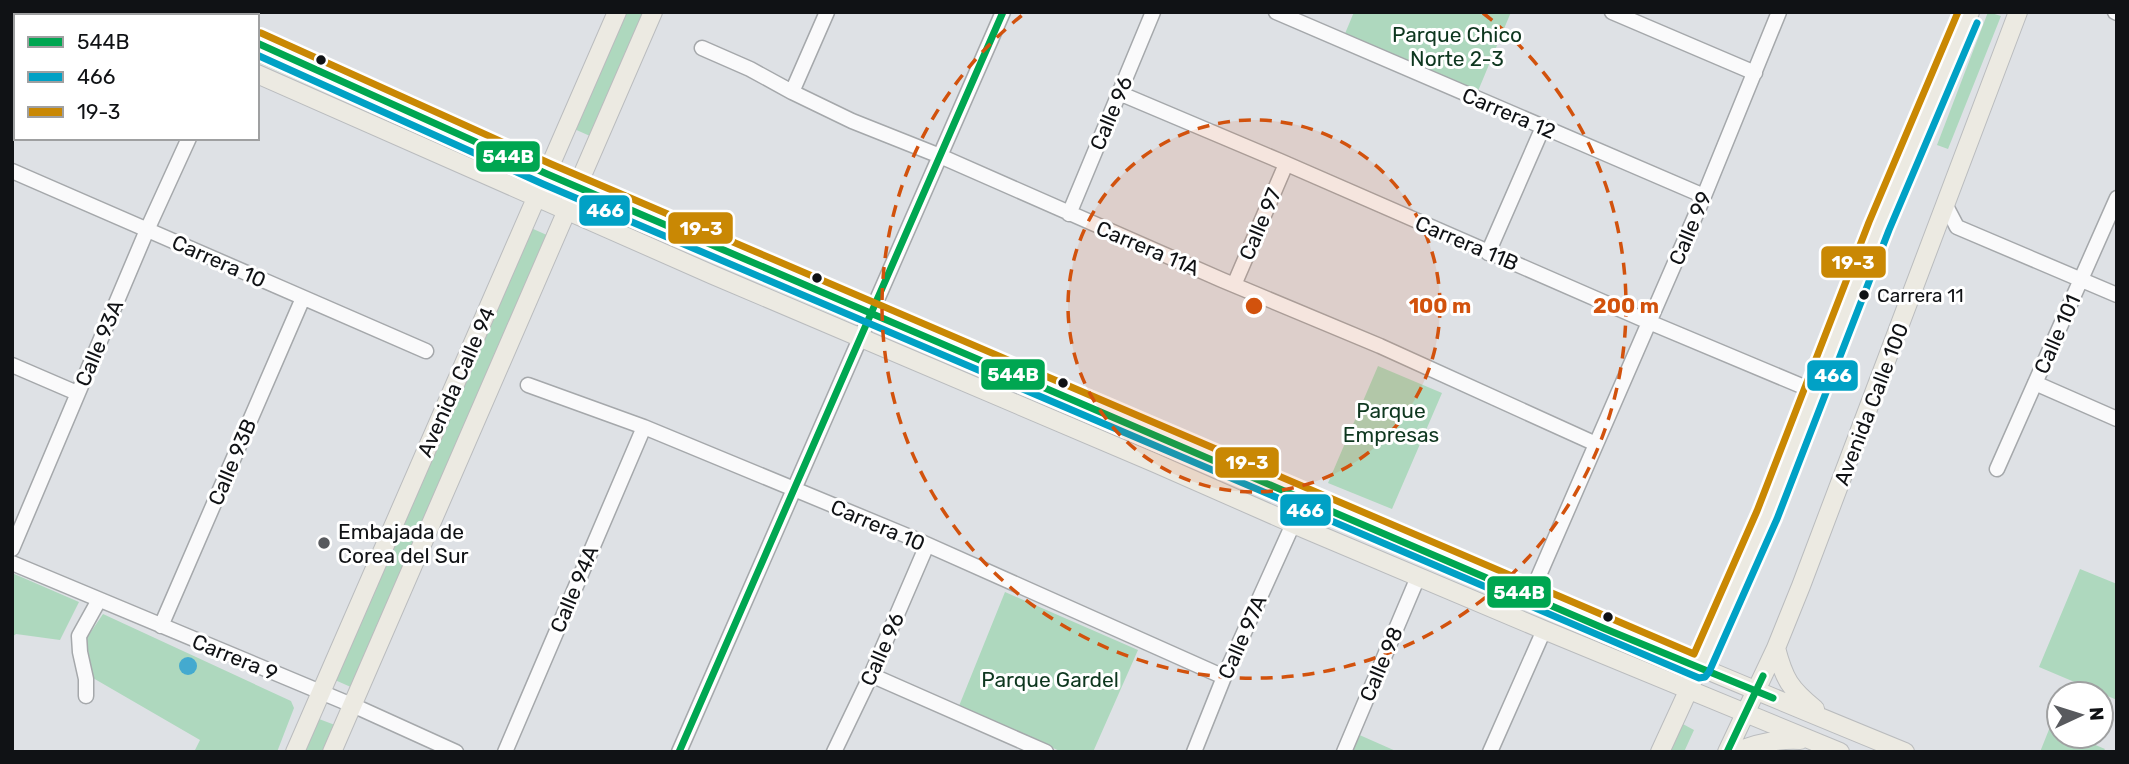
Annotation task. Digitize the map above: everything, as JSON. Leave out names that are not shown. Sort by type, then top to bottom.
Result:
[{"type":"main road","name":"Avenida Calle 94","points":[[332,752],[653,12]]},
{"type":"main road","name":"Avenida Calle 100","points":[[1727,752],[1776,648],[1948,218],[1996,69],[2018,12]]},
{"type":"main road","name":"Avenida Calle 94","points":[[295,752],[547,174],[613,13]]},
{"type":"main road","points":[[1661,752],[1751,554],[1965,15]]},
{"type":"main road","points":[[259,44],[547,174],[872,314],[1699,668],[1906,752]]},
{"type":"main road","points":[[259,75],[1293,524],[1840,752]]},
{"type":"main road","points":[[1776,648],[1785,679],[1791,688],[1835,723]]},
{"type":"main road","points":[[1735,752],[1759,743],[1778,740],[1815,743]]},
{"type":"street","points":[[792,92],[827,12]]},
{"type":"street","points":[[679,752],[1003,12]]},
{"type":"street","name":"Calle 96","points":[[1069,214],[1153,12]]},
{"type":"street","name":"Carrera 12","points":[[1276,12],[1704,196]]},
{"type":"street","points":[[1612,12],[1755,73]]},
{"type":"street","name":"Calle 99","points":[[1530,596],[1704,196],[1779,12]]},
{"type":"street","name":"Carrera 11A","points":[[702,48],[750,69],[852,121],[940,156],[1069,214],[1397,353],[1596,444]]},
{"type":"street","name":"Carrera 11B","points":[[1119,93],[1649,323],[1816,392]]},
{"type":"street","points":[[1488,253],[1543,127]]},
{"type":"street","name":"Calle 93A","points":[[12,549],[147,230],[188,140]]},
{"type":"street","name":"Calle 97","points":[[1234,285],[1286,164]]},
{"type":"street","name":"Carrera 10","points":[[12,171],[426,351]]},
{"type":"street","name":"Calle 101","points":[[1997,469],[2117,198]]},
{"type":"street","points":[[1948,218],[2117,295]]},
{"type":"street","name":"Calle 93B","points":[[161,626],[303,298]]},
{"type":"street","points":[[12,365],[77,393]]},
{"type":"street","points":[[2035,383],[2117,419]]},
{"type":"street","name":"Carrera 10","points":[[528,385],[644,427],[927,545],[1224,677]]},
{"type":"street","name":"Calle 94A","points":[[505,752],[644,427]]},
{"type":"street","name":"Calle 97A","points":[[1194,752],[1224,677],[1293,524]]},
{"type":"street","name":"Calle 96","points":[[834,752],[871,675],[927,545]]},
{"type":"street","name":"Carrera 9","points":[[12,563],[456,752]]},
{"type":"street","name":"Calle 98","points":[[1344,752],[1418,577]]},
{"type":"street","points":[[86,696],[79,636],[99,600]]},
{"type":"street","points":[[1490,752],[1544,630]]},
{"type":"street","points":[[871,675],[1046,752]]},
{"type":"green space","points":[[622,12],[644,12],[590,136],[572,128]]},
{"type":"green space","name":"Parque Chico Norte 2-3","points":[[1354,12],[1511,12],[1478,91],[1344,36]]},
{"type":"green space","points":[[1988,12],[2001,16],[1948,149],[1937,145]]},
{"type":"green space","points":[[259,51],[529,170],[524,180],[259,63]]},
{"type":"green space","points":[[604,203],[851,310],[846,320],[600,214]]},
{"type":"green space","points":[[531,228],[549,236],[353,688],[335,680]]},
{"type":"green space","points":[[882,323],[1669,659],[1664,669],[878,333]]},
{"type":"green space","name":"Parque Empresas","points":[[1378,366],[1442,393],[1392,509],[1328,483]]},
{"type":"green space","points":[[2080,569],[2117,584],[2117,700],[2115,680],[2070,680],[2039,667]]},
{"type":"green space","points":[[12,573],[79,602],[60,640],[16,634],[12,637]]},
{"type":"green space","name":"Parque Gardel","points":[[1005,592],[1138,650],[1093,752],[1062,752],[959,706]]},
{"type":"green space","points":[[103,614],[291,701],[294,708],[277,752],[194,752],[200,740],[93,678],[86,639]]},
{"type":"green space","points":[[319,719],[335,725],[324,752],[305,752]]},
{"type":"green space","points":[[1681,723],[1694,730],[1684,752],[1669,752]]},
{"type":"green space","points":[[1355,733],[1398,752],[1347,752]]},
{"type":"green space","points":[[2045,740],[2045,750],[2104,750],[2103,752],[2040,752]]},
{"type":"water","points":[[188,657],[194,660],[197,666],[194,672],[188,675],[182,672],[179,666],[182,660]]},
{"type":"transit line","name":"544B","points":[[679,752],[1003,12]]},
{"type":"transit line","name":"19-3","points":[[261,33],[551,164],[1694,654],[1757,511],[1869,222],[1958,12]]},
{"type":"transit line","name":"466","points":[[259,56],[543,184],[1699,678],[1705,677],[1709,672],[1777,519],[1889,230],[1977,23]]},
{"type":"transit line","name":"544B","points":[[259,44],[547,174],[1603,628],[1773,698]]},
{"type":"transit line","name":"544B","points":[[1727,752],[1763,676]]},
{"type":"place","name":"Carrera 11","points":[[1864,295]]},
{"type":"place","name":"Embajada de Corea del Sur","points":[[324,543]]}]
